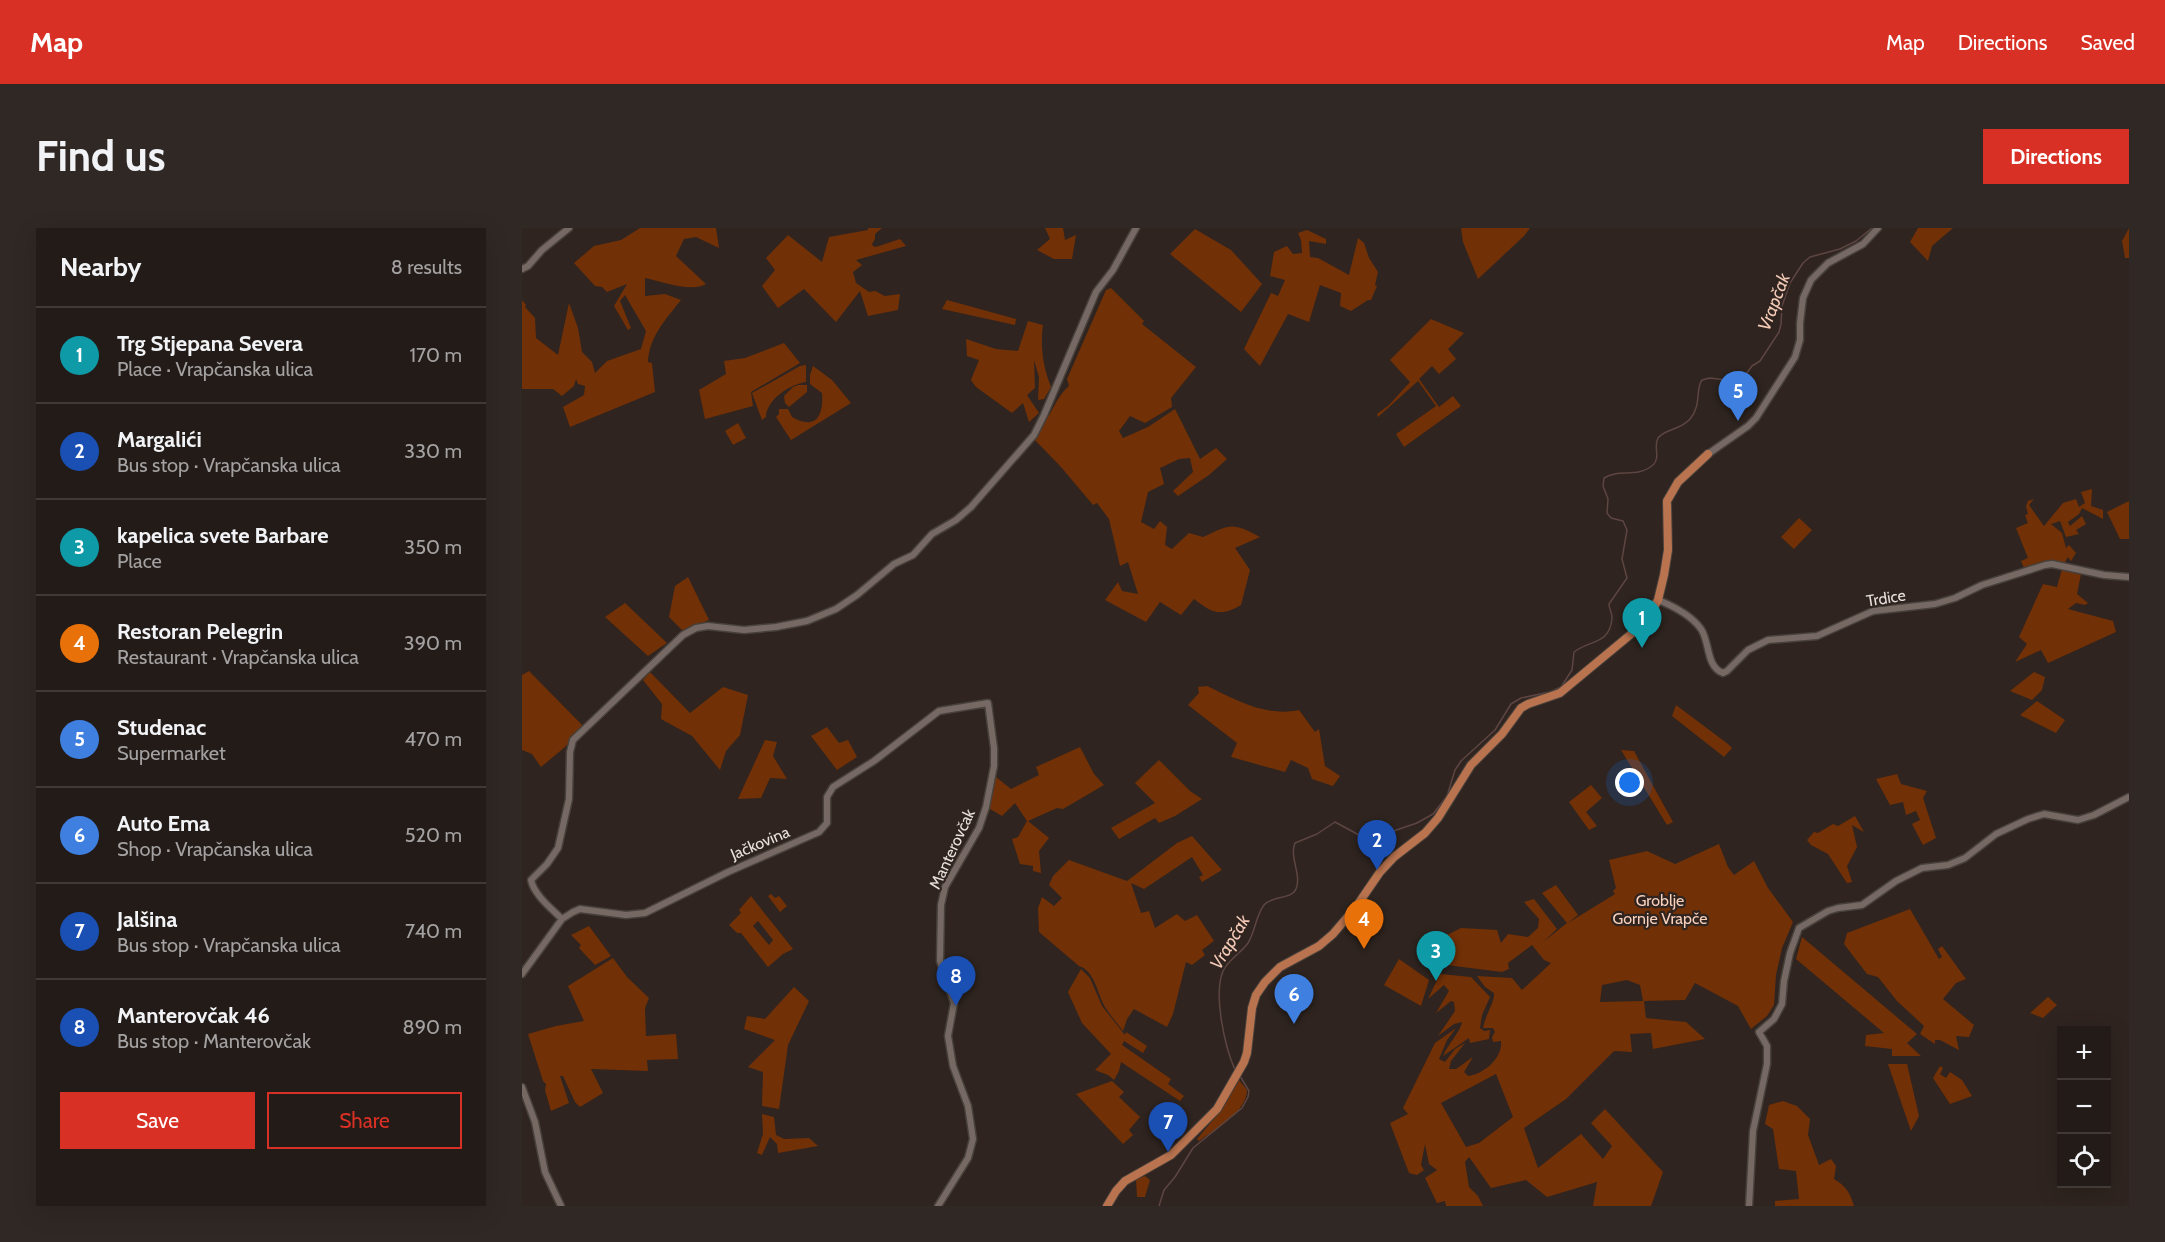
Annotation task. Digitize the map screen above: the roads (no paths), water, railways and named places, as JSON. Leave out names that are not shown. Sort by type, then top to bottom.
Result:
[{"type":"main road","points":[[1107,1206],[1125,1181],[1171,1155],[1217,1108],[1238,1075],[1247,1053],[1252,1008],[1256,995],[1265,982],[1280,967],[1313,950],[1333,934],[1356,907],[1380,872],[1394,857],[1425,833],[1438,818],[1471,765],[1502,734],[1521,708],[1560,693],[1642,624],[1658,600],[1668,550],[1667,501],[1678,482],[1708,454]]},
{"type":"street","points":[[522,269],[569,228]]},
{"type":"street","points":[[522,974],[562,919],[539,895],[531,880],[558,848],[569,799],[570,752],[573,740],[683,635],[696,628],[708,626],[744,630],[776,627],[807,621],[836,609],[857,595],[894,564],[913,555],[932,534],[956,520],[971,507],[1034,435],[1096,292],[1113,270],[1136,228]]},
{"type":"street","points":[[1708,454],[1756,418],[1796,357],[1800,340],[1803,298],[1811,280],[1828,263],[1863,244],[1878,228]]},
{"type":"street","name":"Trdice","points":[[1658,600],[1674,607],[1696,623],[1704,635],[1713,665],[1716,670],[1723,673],[1748,650],[1768,640],[1817,636],[1873,611],[1935,604],[1955,598],[1982,585],[2052,564],[2104,575],[2129,577]]},
{"type":"street","name":"Jačkovina","points":[[562,919],[580,909],[626,915],[645,913],[728,872],[819,832],[827,823],[826,797],[833,787],[874,761],[939,711],[988,703]]},
{"type":"street","name":"Manterovčak","points":[[938,1206],[968,1158],[973,1139],[968,1106],[953,1066],[948,1036],[954,1003],[940,961],[941,905],[945,887],[979,828],[986,807],[994,748],[988,703]]},
{"type":"street","points":[[1749,1206],[1753,1131],[1767,1064],[1767,1046],[1759,1032],[1774,1018],[1782,1004],[1790,954],[1799,928],[1828,911],[1862,905],[1896,881],[1922,868],[1948,865],[1965,858],[1996,834],[2028,819],[2044,814],[2079,820],[2129,797]]},
{"type":"street","points":[[522,1087],[535,1122],[545,1172],[561,1206]]},
{"type":"waterway","name":"Vrapčak","points":[[1235,1070],[1222,1021],[1220,981],[1225,967],[1248,943],[1264,905],[1290,895],[1296,889],[1298,878],[1293,854],[1295,843],[1317,834],[1335,822],[1359,835],[1373,838],[1417,823],[1433,814],[1447,796],[1455,770],[1461,761],[1495,730],[1511,704],[1521,698],[1550,692],[1561,687],[1572,670],[1574,652],[1598,641],[1607,633],[1612,618],[1609,604],[1627,578],[1622,559],[1627,530],[1623,521],[1611,518],[1607,513],[1608,499],[1603,486],[1604,478],[1610,475],[1640,472],[1653,465],[1656,459],[1658,438],[1686,423],[1694,414],[1702,380],[1743,378],[1752,366],[1760,361],[1779,332],[1782,306],[1790,283],[1803,263],[1810,257],[1840,249],[1856,241],[1872,228]]},
{"type":"waterway","name":"Vrapčak","points":[[1159,1206],[1164,1190],[1193,1148],[1242,1108],[1249,1091],[1240,1076]]},
{"type":"place","name":"Studenac","points":[[1738,421]]},
{"type":"place","name":"Trg Stjepana Severa","points":[[1642,648]]},
{"type":"place","name":"Margalići","points":[[1377,870]]},
{"type":"place","name":"Restoran Pelegrin","points":[[1364,949]]},
{"type":"place","name":"kapelica svete Barbare","points":[[1436,981]]},
{"type":"place","name":"Manterovčak 46","points":[[956,1006]]},
{"type":"place","name":"Auto Ema","points":[[1294,1024]]},
{"type":"place","name":"Jalšina","points":[[1168,1152]]},
{"type":"park label","name":"Groblje Gornje Vrapče","points":[[1660,909]]}]
